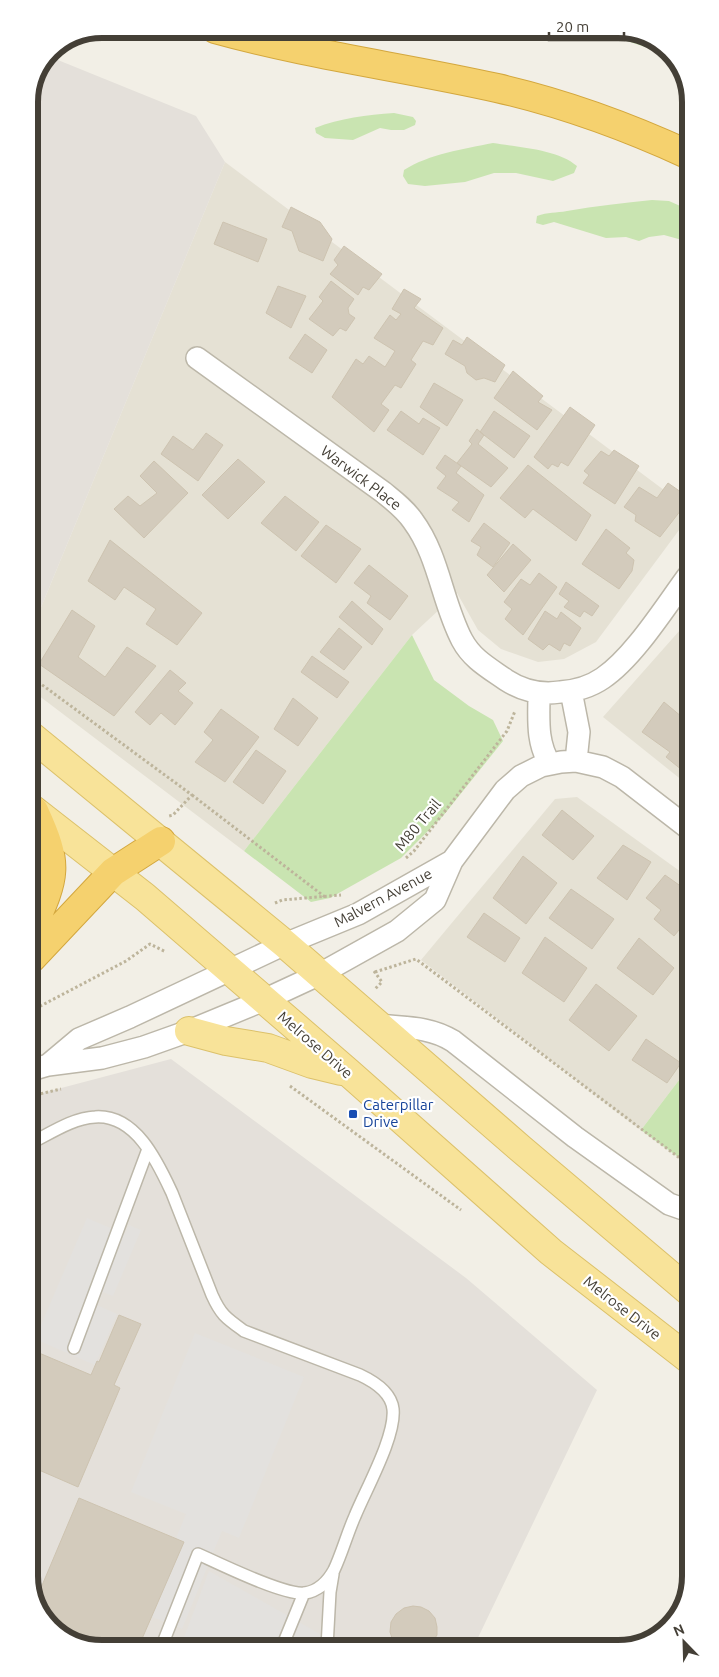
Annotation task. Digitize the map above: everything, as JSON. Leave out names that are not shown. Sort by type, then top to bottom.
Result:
[{"type":"highway","points":[[251,38],[298,50],[489,87],[556,104],[647,136],[682,152]]},
{"type":"highway","points":[[38,822],[48,844],[52,874],[38,915]]},
{"type":"highway","points":[[38,952],[113,872],[161,841]]},
{"type":"main road","points":[[38,741],[285,944],[682,1285]]},
{"type":"main road","name":"Melrose Drive","points":[[38,814],[113,872],[229,970],[348,1072],[550,1252],[682,1354]]},
{"type":"main road","points":[[189,1031],[226,1041],[268,1048],[312,1064],[348,1072]]},
{"type":"street","name":"Warwick Place","points":[[197,358],[404,509],[422,534],[432,554],[454,620],[470,652],[481,663],[531,691]]},
{"type":"street","points":[[550,764],[543,753],[531,691],[571,691],[584,688],[602,679],[637,645],[682,584]]},
{"type":"street","points":[[571,691],[579,732],[576,761]]},
{"type":"street","name":"Malvern Avenue","points":[[320,974],[397,931],[435,900],[452,861],[512,783],[528,772],[550,764],[576,761],[594,764],[617,774],[682,823]]},
{"type":"street","name":"Malvern Avenue","points":[[285,944],[366,910],[452,861]]},
{"type":"street","points":[[40,1067],[79,1039],[285,944]]},
{"type":"street","points":[[40,1067],[102,1058],[144,1046],[189,1031],[320,974]]},
{"type":"street","points":[[377,1025],[431,1030],[453,1041],[576,1137],[669,1204],[682,1209]]},
{"type":"lane","points":[[38,1139],[62,1127],[96,1116],[109,1118],[134,1131],[148,1149],[172,1193],[219,1310],[227,1319],[244,1331],[375,1382],[388,1395],[393,1407],[391,1432],[360,1502],[334,1570],[330,1592],[327,1639]]},
{"type":"lane","points":[[74,1348],[148,1149]]},
{"type":"lane","points":[[164,1639],[198,1554],[282,1590],[304,1593],[313,1591],[321,1586],[334,1570]]},
{"type":"lane","points":[[285,1639],[304,1593]]},
{"type":"path","name":"M80 Trail","points":[[402,862],[414,851],[507,731],[531,691]]},
{"type":"path","points":[[192,794],[325,897]]},
{"type":"path","points":[[276,903],[282,900],[343,894]]},
{"type":"path","points":[[38,1007],[126,961],[150,944],[172,954]]},
{"type":"path","points":[[375,972],[416,959],[682,1160]]},
{"type":"shaded area","points":[[54,59],[196,116],[225,162],[38,615],[38,98],[44,73]]},
{"type":"shaded area","points":[[225,162],[682,504],[682,526],[596,642],[564,659],[538,662],[501,649],[478,630],[457,593],[412,635],[244,851],[38,695],[38,615]]},
{"type":"shaded area","points":[[682,628],[682,780],[603,717]]},
{"type":"shaded area","points":[[577,797],[682,873],[682,1076],[641,1130],[421,960],[555,799]]},
{"type":"shaded area","points":[[171,1059],[466,1278],[597,1390],[477,1640],[98,1639],[73,1633],[53,1618],[41,1596],[38,1575],[38,1094]]},
{"type":"shaded area","points":[[87,1218],[125,1234],[129,1225],[141,1230],[113,1296],[103,1292],[97,1305],[117,1314],[95,1365],[38,1340],[38,1332]]},
{"type":"shaded area","points":[[195,1333],[304,1377],[239,1538],[222,1531],[182,1629],[145,1614],[186,1514],[131,1492]]},
{"type":"shaded area","points":[[209,1571],[327,1638],[327,1639],[183,1639]]},
{"type":"green space","points":[[618,38],[638,41],[655,50]]},
{"type":"green space","points":[[394,113],[413,117],[416,121],[415,125],[404,130],[380,128],[353,140],[325,138],[316,133],[315,128],[344,119]]},
{"type":"green space","points":[[493,143],[548,152],[569,160],[577,166],[574,173],[553,181],[516,173],[494,173],[465,182],[425,186],[408,184],[403,176],[404,170],[424,160]]},
{"type":"green space","points":[[652,200],[669,201],[682,207],[682,240],[664,235],[649,237],[639,241],[626,237],[606,238],[554,222],[543,225],[536,223],[537,216]]},
{"type":"green space","points":[[412,635],[434,680],[469,706],[493,720],[503,741],[443,816],[401,858],[330,898],[311,902],[244,851]]},
{"type":"green space","points":[[682,1076],[682,1160],[641,1130]]},
{"type":"building","points":[[291,207],[320,222],[332,239],[323,261],[299,251],[292,231],[282,227]]},
{"type":"building","points":[[223,222],[267,239],[258,262],[214,244]]},
{"type":"building","points":[[344,246],[382,274],[369,290],[363,287],[358,295],[330,274],[338,265],[334,260]]},
{"type":"building","points":[[331,281],[354,299],[348,308],[349,314],[355,318],[346,331],[340,328],[333,336],[309,319],[323,301],[319,297]]},
{"type":"building","points":[[278,286],[306,296],[291,328],[266,313]]},
{"type":"building","points":[[404,289],[421,299],[414,308],[443,328],[433,345],[423,341],[411,360],[416,364],[401,388],[395,385],[381,404],[389,410],[374,432],[332,397],[356,359],[363,364],[369,356],[385,367],[395,351],[374,338],[390,315],[396,320],[401,314],[392,309]]},
{"type":"building","points":[[305,334],[327,350],[312,373],[289,358]]},
{"type":"building","points":[[467,337],[505,365],[495,382],[484,378],[476,380],[467,373],[465,366],[445,354],[453,340],[462,345]]},
{"type":"building","points":[[513,371],[543,396],[538,402],[552,410],[537,430],[494,398]]},
{"type":"building","points":[[434,383],[463,400],[447,426],[420,407]]},
{"type":"building","points":[[570,407],[595,425],[568,466],[561,462],[558,467],[552,464],[548,469],[534,457]]},
{"type":"building","points":[[401,411],[419,424],[423,418],[440,428],[423,455],[387,430]]},
{"type":"building","points":[[494,411],[530,436],[514,458],[480,432]]},
{"type":"building","points":[[477,429],[484,435],[478,444],[508,468],[491,487],[457,463],[472,444],[469,441]]},
{"type":"building","points":[[206,433],[223,445],[198,481],[161,454],[173,436],[193,450]]},
{"type":"building","points":[[614,450],[639,466],[615,504],[583,483],[589,475],[584,471],[601,451],[609,456]]},
{"type":"building","points":[[445,455],[461,466],[456,473],[484,495],[469,522],[452,510],[459,502],[437,488],[446,476],[436,468]]},
{"type":"building","points":[[238,459],[265,482],[228,519],[202,495]]},
{"type":"building","points":[[154,461],[188,493],[144,538],[114,509],[128,496],[140,506],[157,493],[140,476]]},
{"type":"building","points":[[528,465],[591,515],[576,541],[533,509],[525,518],[500,498]]},
{"type":"building","points":[[668,483],[682,493],[682,509],[660,537],[635,521],[636,515],[624,507],[639,487],[657,498]]},
{"type":"building","points":[[285,496],[319,522],[296,551],[261,523]]},
{"type":"building","points":[[484,523],[510,543],[493,567],[477,555],[481,547],[471,541]]},
{"type":"building","points":[[326,525],[361,549],[336,583],[301,556]]},
{"type":"building","points":[[606,529],[630,548],[626,553],[634,560],[632,571],[619,589],[582,564]]},
{"type":"building","points":[[110,540],[202,613],[177,645],[146,624],[156,609],[124,587],[115,600],[88,581]]},
{"type":"building","points":[[513,544],[531,560],[504,592],[487,575]]},
{"type":"building","points":[[369,565],[408,596],[390,620],[367,603],[371,596],[354,583]]},
{"type":"building","points":[[539,573],[557,587],[523,635],[505,619],[512,609],[504,602],[521,579],[530,585]]},
{"type":"building","points":[[566,582],[599,606],[592,616],[584,611],[580,617],[564,607],[569,601],[559,594]]},
{"type":"building","points":[[352,601],[383,629],[372,645],[339,617]]},
{"type":"building","points":[[72,610],[95,626],[78,657],[105,677],[127,647],[156,666],[114,716],[39,664]]},
{"type":"building","points":[[545,611],[557,619],[561,612],[581,628],[570,646],[564,643],[560,651],[549,644],[543,650],[528,639]]},
{"type":"building","points":[[339,628],[362,647],[344,670],[320,652]]},
{"type":"building","points":[[312,656],[349,682],[337,698],[301,672]]},
{"type":"building","points":[[170,670],[186,683],[178,691],[193,703],[175,725],[161,713],[150,725],[135,712]]},
{"type":"building","points":[[293,698],[318,718],[298,746],[274,729]]},
{"type":"building","points":[[664,702],[682,717],[682,770],[666,757],[670,752],[642,732]]},
{"type":"building","points":[[221,709],[259,737],[225,782],[195,762],[213,740],[204,732]]},
{"type":"building","points":[[256,750],[286,771],[263,804],[233,782]]},
{"type":"building","points":[[562,810],[594,836],[573,860],[542,835]]},
{"type":"building","points":[[623,845],[651,862],[627,900],[597,878]]},
{"type":"building","points":[[523,856],[557,883],[526,924],[493,898]]},
{"type":"building","points":[[665,875],[682,887],[682,926],[674,936],[654,919],[661,910],[646,898]]},
{"type":"building","points":[[571,889],[614,919],[592,949],[549,918]]},
{"type":"building","points":[[484,913],[520,938],[505,962],[467,937]]},
{"type":"building","points":[[545,937],[587,968],[564,1002],[522,973]]},
{"type":"building","points":[[639,938],[674,968],[653,995],[617,968]]},
{"type":"building","points":[[596,984],[637,1016],[609,1051],[569,1020]]},
{"type":"building","points":[[646,1039],[681,1063],[667,1083],[632,1060]]},
{"type":"building","points":[[119,1315],[141,1324],[114,1385],[120,1388],[78,1487],[38,1470],[38,1353],[91,1375],[97,1361],[99,1362]]},
{"type":"building","points":[[79,1498],[184,1542],[142,1639],[98,1639],[73,1633],[53,1618],[44,1604],[40,1591]]},
{"type":"building","points":[[413,1606],[429,1611],[435,1618],[437,1627],[437,1635],[434,1640],[393,1640],[390,1632],[391,1622],[396,1614],[404,1608]]},
{"type":"place","name":"Caterpillar Drive","points":[[353,1114]]}]
